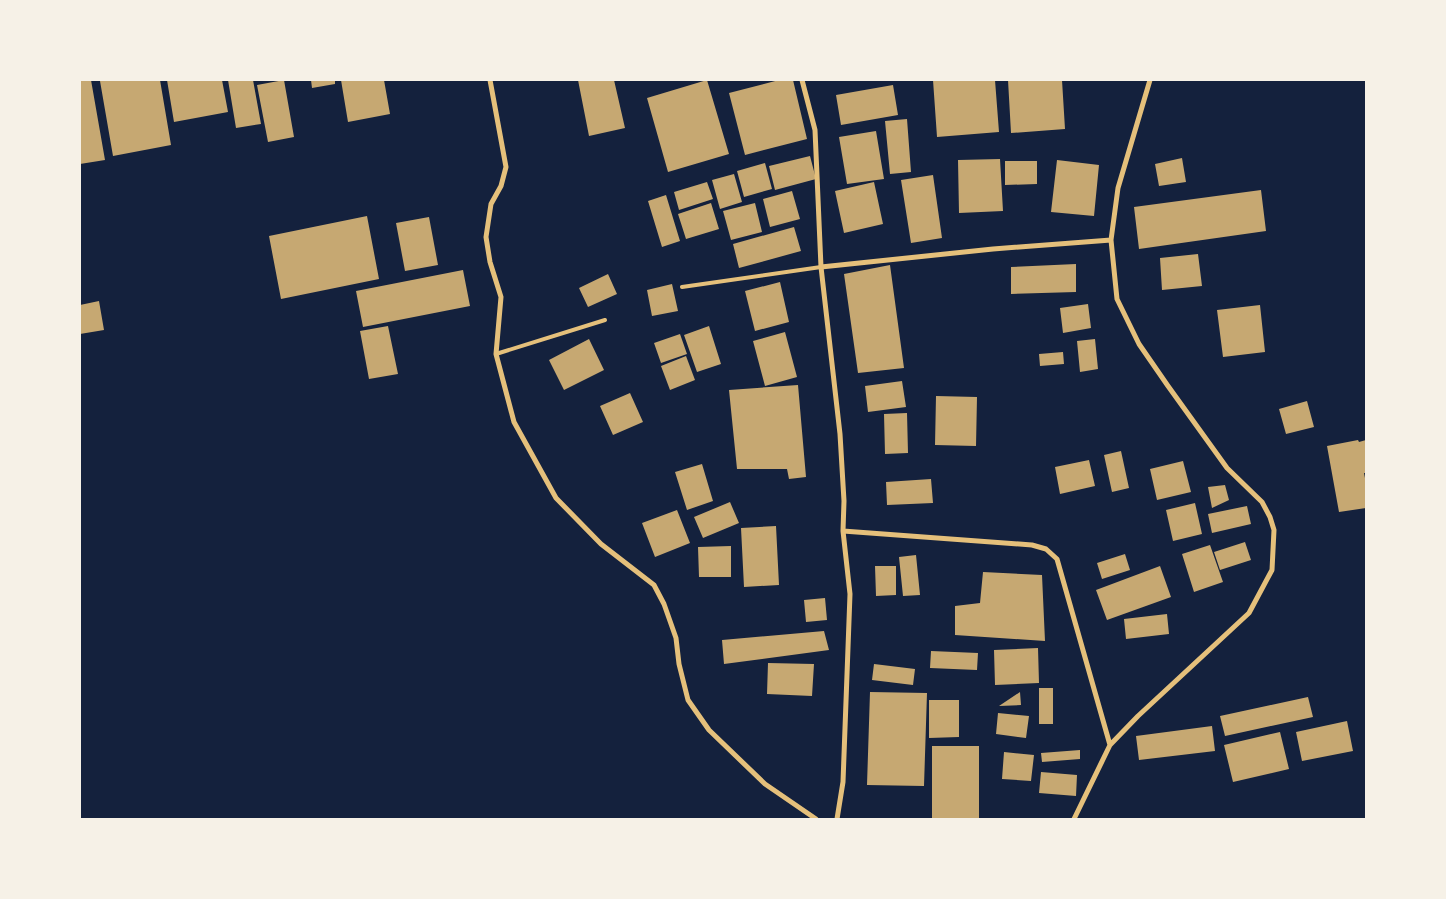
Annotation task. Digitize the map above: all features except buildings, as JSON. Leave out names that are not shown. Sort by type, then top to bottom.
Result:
[{"type":"street","points":[[490,80],[506,167],[501,186],[491,204],[486,238],[490,262],[501,297],[496,354],[514,422],[556,498],[601,544],[654,585],[664,604],[676,638],[679,664],[688,700],[710,730],[765,784],[816,819]]},
{"type":"street","points":[[802,80],[815,130],[821,267],[840,434],[844,501],[843,531],[850,594],[844,782],[837,819]]},
{"type":"street","points":[[1074,819],[1110,745],[1138,716],[1249,613],[1272,570],[1275,540],[1273,524],[1262,502],[1227,468],[1139,344],[1117,299],[1111,240],[1118,188],[1150,80]]},
{"type":"street","points":[[821,267],[994,249],[1111,240]]},
{"type":"street","points":[[843,531],[1032,545],[1046,549],[1057,559],[1110,745]]},
{"type":"lane","points":[[682,287],[821,267]]},
{"type":"lane","points":[[496,354],[605,320]]}]
